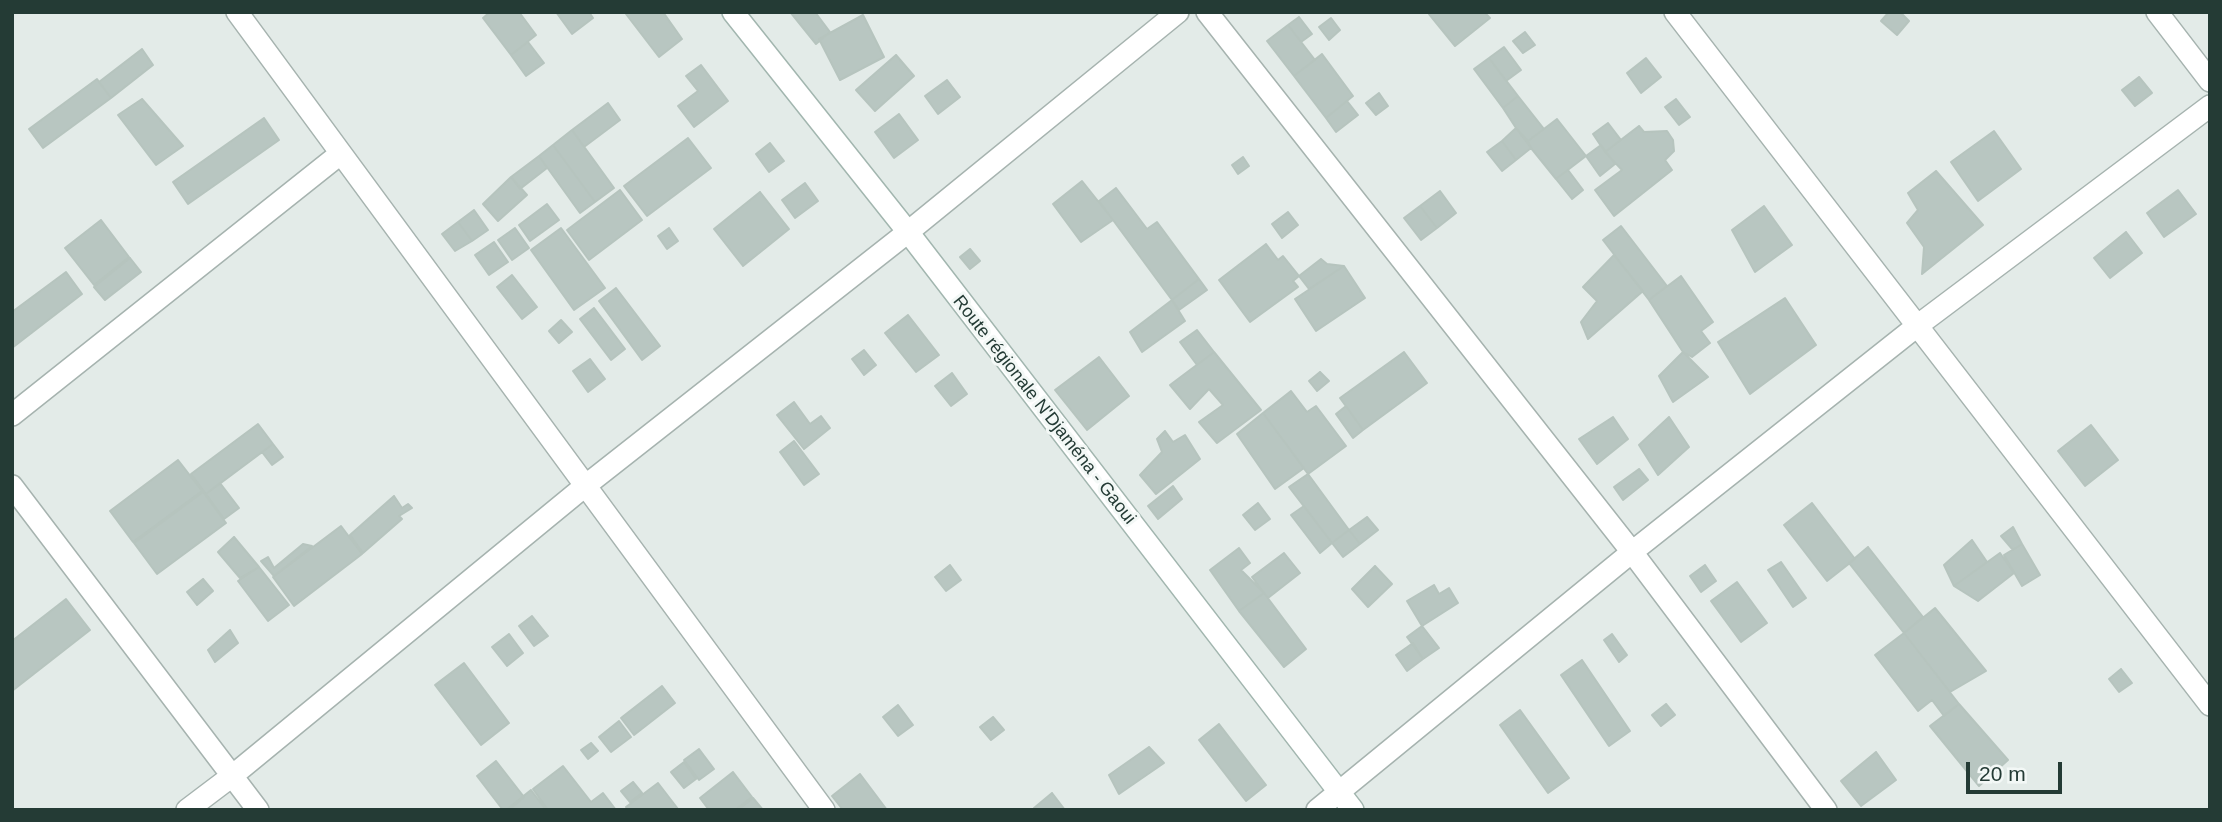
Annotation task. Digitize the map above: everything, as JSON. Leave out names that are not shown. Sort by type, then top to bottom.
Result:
[{"type":"street","points":[[237,12],[824,810]]},
{"type":"street","name":"Route régionale N'Djaména - Gaoui","points":[[733,12],[908,232],[1353,810]]},
{"type":"street","points":[[187,810],[585,486],[908,232],[1178,12]]},
{"type":"street","points":[[1207,12],[1632,552],[1826,810]]},
{"type":"street","points":[[1675,12],[2210,705]]},
{"type":"street","points":[[2157,12],[2210,80]]},
{"type":"street","points":[[1317,810],[1632,552],[1917,326],[2210,106]]},
{"type":"street","points":[[12,415],[340,154]]},
{"type":"street","points":[[12,486],[258,810]]},
{"type":"building","points":[[490,12],[519,12],[536,35],[511,55],[483,18]]},
{"type":"building","points":[[556,12],[589,12],[593,18],[572,34]]},
{"type":"building","points":[[663,12],[682,39],[659,57],[626,14]]},
{"type":"building","points":[[815,12],[830,32],[816,44],[791,13]]},
{"type":"building","points":[[1430,12],[1484,12],[1490,18],[1455,46]]},
{"type":"building","points":[[1889,12],[1900,12],[1909,21],[1897,35],[1881,21]]},
{"type":"building","points":[[863,15],[884,57],[840,80],[819,39]]},
{"type":"building","points":[[1299,17],[1312,34],[1301,42],[1288,25]]},
{"type":"building","points":[[1331,18],[1340,30],[1329,40],[1319,27]]},
{"type":"building","points":[[1288,25],[1315,60],[1294,76],[1267,41]]},
{"type":"building","points":[[1525,32],[1535,45],[1523,53],[1513,41]]},
{"type":"building","points":[[528,42],[544,63],[526,76],[511,55]]},
{"type":"building","points":[[1504,47],[1521,70],[1506,81],[1489,58]]},
{"type":"building","points":[[142,49],[153,65],[111,98],[99,82]]},
{"type":"building","points":[[1322,54],[1353,96],[1326,118],[1294,76]]},
{"type":"building","points":[[896,55],[914,76],[875,111],[856,90]]},
{"type":"building","points":[[1489,58],[1518,96],[1503,108],[1474,69]]},
{"type":"building","points":[[1646,58],[1661,77],[1641,93],[1627,73]]},
{"type":"building","points":[[701,65],[728,101],[694,127],[678,106],[698,91],[686,76]]},
{"type":"building","points":[[2139,77],[2152,93],[2135,106],[2122,90]]},
{"type":"building","points":[[97,79],[111,98],[43,148],[29,129]]},
{"type":"building","points":[[947,80],[960,97],[938,114],[925,96]]},
{"type":"building","points":[[1379,93],[1388,106],[1376,115],[1366,103]]},
{"type":"building","points":[[1518,96],[1544,129],[1528,141],[1503,108]]},
{"type":"building","points":[[142,99],[183,146],[156,165],[118,115]]},
{"type":"building","points":[[1676,99],[1690,117],[1679,125],[1665,107]]},
{"type":"building","points":[[1347,101],[1358,115],[1336,132],[1326,118]]},
{"type":"building","points":[[608,103],[620,120],[584,147],[572,130]]},
{"type":"building","points":[[899,114],[918,140],[894,158],[875,132]]},
{"type":"building","points":[[264,118],[279,140],[188,204],[173,182]]},
{"type":"building","points":[[1557,119],[1586,156],[1556,179],[1528,141]]},
{"type":"building","points":[[1608,123],[1621,140],[1605,152],[1593,134]]},
{"type":"building","points":[[1639,126],[1644,132],[1667,131],[1673,140],[1674,151],[1665,160],[1672,170],[1614,216],[1595,190],[1622,170],[1605,152]]},
{"type":"building","points":[[1516,128],[1531,148],[1516,160],[1502,141]]},
{"type":"building","points":[[572,130],[614,188],[595,202],[553,145]]},
{"type":"building","points":[[1994,131],[2021,169],[1978,201],[1951,162]]},
{"type":"building","points":[[688,138],[711,168],[647,216],[624,186]]},
{"type":"building","points":[[1502,141],[1516,160],[1502,171],[1487,152]]},
{"type":"building","points":[[770,143],[784,161],[769,172],[756,154]]},
{"type":"building","points":[[553,145],[595,202],[580,213],[539,156]]},
{"type":"building","points":[[1601,145],[1615,164],[1600,176],[1586,156]]},
{"type":"building","points":[[539,156],[547,168],[520,189],[511,177]]},
{"type":"building","points":[[1243,157],[1249,166],[1238,174],[1232,165]]},
{"type":"building","points":[[1568,170],[1583,190],[1572,199],[1556,179]]},
{"type":"building","points":[[1936,171],[1983,225],[1922,274],[1924,247],[1907,223],[1918,210],[1908,193]]},
{"type":"building","points":[[511,177],[527,195],[498,221],[483,204]]},
{"type":"building","points":[[1082,181],[1113,220],[1081,242],[1053,204]]},
{"type":"building","points":[[805,183],[818,201],[795,218],[782,200]]},
{"type":"building","points":[[1116,188],[1147,229],[1157,222],[1199,279],[1172,300],[1099,201]]},
{"type":"building","points":[[620,190],[642,220],[589,260],[567,230]]},
{"type":"building","points":[[2178,190],[2196,214],[2164,237],[2147,213]]},
{"type":"building","points":[[1440,191],[1456,213],[1437,228],[1420,206]]},
{"type":"building","points":[[760,192],[789,229],[743,266],[714,229]]},
{"type":"building","points":[[547,204],[559,220],[530,241],[519,225]]},
{"type":"building","points":[[1420,206],[1437,228],[1421,240],[1404,218]]},
{"type":"building","points":[[1764,206],[1792,245],[1755,272],[1732,230]]},
{"type":"building","points":[[474,210],[488,230],[472,241],[458,222]]},
{"type":"building","points":[[1288,212],[1298,225],[1282,238],[1272,224]]},
{"type":"building","points":[[101,220],[129,257],[94,285],[65,248]]},
{"type":"building","points":[[458,222],[472,241],[455,251],[442,234]]},
{"type":"building","points":[[1621,226],[1667,286],[1649,300],[1603,240]]},
{"type":"building","points":[[515,228],[529,248],[512,260],[498,240]]},
{"type":"building","points":[[561,228],[605,288],[574,310],[531,250]]},
{"type":"building","points":[[669,228],[678,241],[667,249],[658,236]]},
{"type":"building","points":[[2126,232],[2142,253],[2110,278],[2094,258]]},
{"type":"building","points":[[494,242],[508,262],[489,275],[475,255]]},
{"type":"building","points":[[1266,244],[1278,260],[1283,256],[1299,276],[1293,281],[1298,287],[1250,322],[1219,280]]},
{"type":"building","points":[[970,249],[980,261],[970,269],[960,257]]},
{"type":"building","points":[[1614,255],[1643,291],[1588,339],[1581,322],[1597,301],[1583,287]]},
{"type":"building","points":[[130,258],[141,272],[105,300],[94,287]]},
{"type":"building","points":[[1321,259],[1327,264],[1344,266],[1309,289],[1299,276]]},
{"type":"building","points":[[1344,266],[1365,298],[1316,331],[1295,299]]},
{"type":"building","points":[[66,272],[82,294],[12,348],[12,312]]},
{"type":"building","points":[[512,275],[537,307],[522,319],[497,287]]},
{"type":"building","points":[[1681,276],[1713,322],[1701,331],[1710,343],[1692,357],[1683,352],[1649,300]]},
{"type":"building","points":[[1199,279],[1207,290],[1179,310],[1172,300]]},
{"type":"building","points":[[616,288],[660,346],[642,360],[599,301]]},
{"type":"building","points":[[1785,298],[1816,345],[1750,394],[1718,342]]},
{"type":"building","points":[[1172,300],[1185,321],[1142,352],[1130,332]]},
{"type":"building","points":[[594,308],[625,349],[611,360],[580,319]]},
{"type":"building","points":[[908,315],[939,355],[916,372],[885,333]]},
{"type":"building","points":[[561,320],[572,332],[559,343],[549,331]]},
{"type":"building","points":[[1197,330],[1214,352],[1197,365],[1180,342]]},
{"type":"building","points":[[864,350],[876,365],[864,375],[852,359]]},
{"type":"building","points":[[1214,352],[1261,410],[1217,443],[1199,422],[1223,405],[1209,389],[1190,409],[1170,385]]},
{"type":"building","points":[[1404,352],[1427,383],[1363,430],[1340,398]]},
{"type":"building","points":[[1683,352],[1708,377],[1673,402],[1659,376]]},
{"type":"building","points":[[1099,357],[1129,396],[1087,430],[1055,390]]},
{"type":"building","points":[[590,359],[605,379],[588,392],[573,371]]},
{"type":"building","points":[[1320,372],[1329,381],[1317,391],[1309,381]]},
{"type":"building","points":[[952,373],[967,394],[951,406],[935,386]]},
{"type":"building","points":[[1291,391],[1307,412],[1316,406],[1346,446],[1308,474],[1263,413]]},
{"type":"building","points":[[794,402],[810,424],[821,416],[830,428],[804,449],[777,415]]},
{"type":"building","points":[[1346,406],[1363,430],[1353,438],[1336,414]]},
{"type":"building","points":[[1263,413],[1304,468],[1275,489],[1237,434]]},
{"type":"building","points":[[1613,417],[1628,439],[1597,464],[1579,439]]},
{"type":"building","points":[[1669,417],[1689,447],[1658,475],[1639,445]]},
{"type":"building","points":[[258,424],[273,444],[206,494],[191,474]]},
{"type":"building","points":[[2091,425],[2118,460],[2085,486],[2058,451]]},
{"type":"building","points":[[1165,431],[1173,442],[1185,435],[1200,459],[1156,494],[1140,475],[1162,452],[1157,439]]},
{"type":"building","points":[[794,441],[819,474],[804,485],[780,452]]},
{"type":"building","points":[[273,444],[283,457],[272,465],[262,452]]},
{"type":"building","points":[[178,460],[202,491],[133,542],[110,511]]},
{"type":"building","points":[[1639,469],[1648,480],[1623,500],[1614,487]]},
{"type":"building","points":[[1308,474],[1349,530],[1332,543],[1289,487]]},
{"type":"building","points":[[220,483],[239,508],[224,519],[206,494]]},
{"type":"building","points":[[1173,486],[1182,499],[1158,519],[1148,506]]},
{"type":"building","points":[[203,492],[226,523],[157,574],[134,543]]},
{"type":"building","points":[[394,496],[402,508],[408,504],[412,508],[399,516],[402,519],[363,553],[350,535]]},
{"type":"building","points":[[1258,503],[1270,519],[1255,530],[1243,515]]},
{"type":"building","points":[[1812,503],[1855,559],[1827,581],[1784,525]]},
{"type":"building","points":[[1304,506],[1332,543],[1320,553],[1291,515]]},
{"type":"building","points":[[1367,517],[1378,530],[1360,544],[1349,530]]},
{"type":"building","points":[[341,526],[362,554],[294,606],[273,577]]},
{"type":"building","points":[[2013,527],[2022,544],[2013,550],[2001,536]]},
{"type":"building","points":[[1349,530],[1360,544],[1343,557],[1332,543]]},
{"type":"building","points":[[234,537],[259,567],[240,578],[218,552]]},
{"type":"building","points":[[1972,540],[1987,562],[1954,586],[1944,565]]},
{"type":"building","points":[[303,544],[312,546],[274,576],[261,561],[268,557],[274,568]]},
{"type":"building","points":[[2022,544],[2040,575],[2022,586],[2004,555]]},
{"type":"building","points":[[1868,547],[1923,617],[1904,633],[1849,563]]},
{"type":"building","points":[[1239,548],[1250,563],[1241,570],[1264,593],[1239,611],[1210,570]]},
{"type":"building","points":[[1284,553],[1300,573],[1268,598],[1252,577]]},
{"type":"building","points":[[2000,553],[2014,573],[1978,601],[1954,586]]},
{"type":"building","points":[[1781,562],[1806,598],[1793,607],[1768,570]]},
{"type":"building","points":[[950,565],[961,580],[946,591],[935,577]]},
{"type":"building","points":[[1705,565],[1716,581],[1701,592],[1690,576]]},
{"type":"building","points":[[1375,566],[1392,584],[1368,607],[1352,589]]},
{"type":"building","points":[[259,567],[289,605],[268,621],[238,581]]},
{"type":"building","points":[[203,579],[213,591],[197,605],[187,592]]},
{"type":"building","points":[[1737,582],[1767,623],[1741,642],[1711,601]]},
{"type":"building","points":[[1434,585],[1439,594],[1449,588],[1458,603],[1422,626],[1407,601]]},
{"type":"building","points":[[1264,593],[1306,649],[1284,667],[1239,611]]},
{"type":"building","points":[[66,599],[90,630],[12,691],[12,641]]},
{"type":"building","points":[[1935,608],[1986,671],[1950,692],[1904,633]]},
{"type":"building","points":[[532,616],[548,636],[534,646],[519,626]]},
{"type":"building","points":[[1422,626],[1439,648],[1423,659],[1407,637]]},
{"type":"building","points":[[230,630],[238,643],[215,662],[208,650]]},
{"type":"building","points":[[1904,633],[1959,704],[1944,716],[1932,700],[1918,711],[1875,655]]},
{"type":"building","points":[[509,634],[523,653],[507,666],[492,647]]},
{"type":"building","points":[[1612,634],[1627,655],[1619,662],[1604,640]]},
{"type":"building","points":[[1413,643],[1423,659],[1407,671],[1396,655]]},
{"type":"building","points":[[1582,660],[1630,731],[1609,746],[1561,675]]},
{"type":"building","points":[[464,663],[509,723],[481,745],[435,685]]},
{"type":"building","points":[[2121,669],[2132,683],[2119,692],[2109,679]]},
{"type":"building","points":[[662,686],[675,703],[634,735],[621,718]]},
{"type":"building","points":[[1666,704],[1675,715],[1661,726],[1652,715]]},
{"type":"building","points":[[1959,704],[2008,760],[1979,786],[1930,726]]},
{"type":"building","points":[[898,705],[913,725],[898,736],[883,717]]},
{"type":"building","points":[[1520,710],[1569,778],[1548,793],[1500,725]]},
{"type":"building","points":[[993,717],[1004,730],[991,740],[980,727]]},
{"type":"building","points":[[619,721],[631,737],[611,752],[599,737]]},
{"type":"building","points":[[1219,724],[1266,785],[1246,801],[1199,740]]},
{"type":"building","points":[[591,743],[598,751],[588,759],[581,750]]},
{"type":"building","points":[[1149,747],[1164,763],[1119,794],[1109,775]]},
{"type":"building","points":[[699,749],[714,769],[699,780],[684,760]]},
{"type":"building","points":[[1876,752],[1896,780],[1861,806],[1841,781]]},
{"type":"building","points":[[496,761],[524,797],[509,810],[503,810],[477,776]]},
{"type":"building","points":[[684,762],[696,779],[684,788],[671,772]]},
{"type":"building","points":[[563,766],[591,802],[603,793],[616,810],[548,810],[533,789]]},
{"type":"building","points":[[733,772],[752,797],[735,810],[709,810],[700,798]]},
{"type":"building","points":[[860,774],[887,810],[843,810],[832,796]]},
{"type":"building","points":[[633,782],[642,793],[630,802],[621,791]]},
{"type":"building","points":[[658,783],[678,809],[628,810],[626,807]]},
{"type":"building","points":[[531,790],[546,810],[506,810]]},
{"type":"building","points":[[1052,793],[1065,810],[1035,810],[1034,808]]},
{"type":"building","points":[[753,798],[763,810],[738,810]]}]
